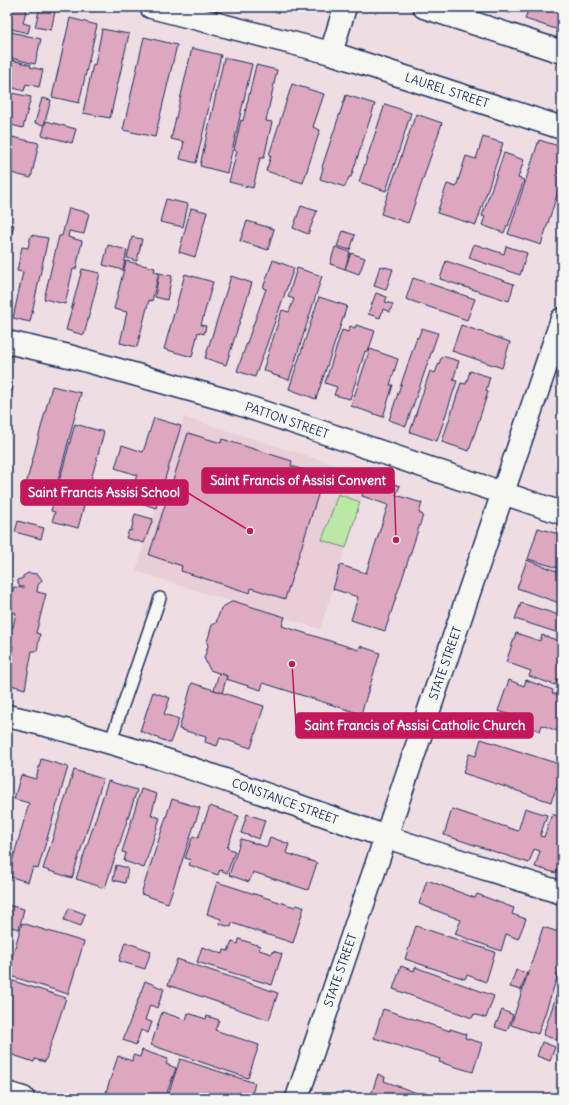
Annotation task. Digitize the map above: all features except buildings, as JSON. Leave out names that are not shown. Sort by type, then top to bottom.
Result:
[{"type":"street","name":"LAUREL STREET","points":[[151,7],[331,52],[562,128]]},
{"type":"street","points":[[331,52],[345,7]]},
{"type":"street","points":[[424,7],[562,52]]},
{"type":"street","name":"STATE STREET","points":[[297,1098],[384,836],[562,319]]},
{"type":"street","name":"PATTON STREET","points":[[7,342],[69,356],[230,401],[562,513]]},
{"type":"street","name":"CONSTANCE STREET","points":[[7,716],[54,726],[208,773],[384,836],[562,893]]},
{"type":"street","points":[[7,1094],[23,1098]]},
{"type":"lane","points":[[110,743],[160,598]]},
{"type":"shaded area","points":[[184,417],[369,475],[320,629],[136,571]]},
{"type":"green space","points":[[338,494],[360,502],[346,548],[322,540]]},
{"type":"place","name":"Saint Francis Assisi School","points":[[250,531]]},
{"type":"place","name":"Saint Francis of Assisi Convent","points":[[396,540]]},
{"type":"place","name":"Saint Francis of Assisi Catholic Church","points":[[292,664]]}]
